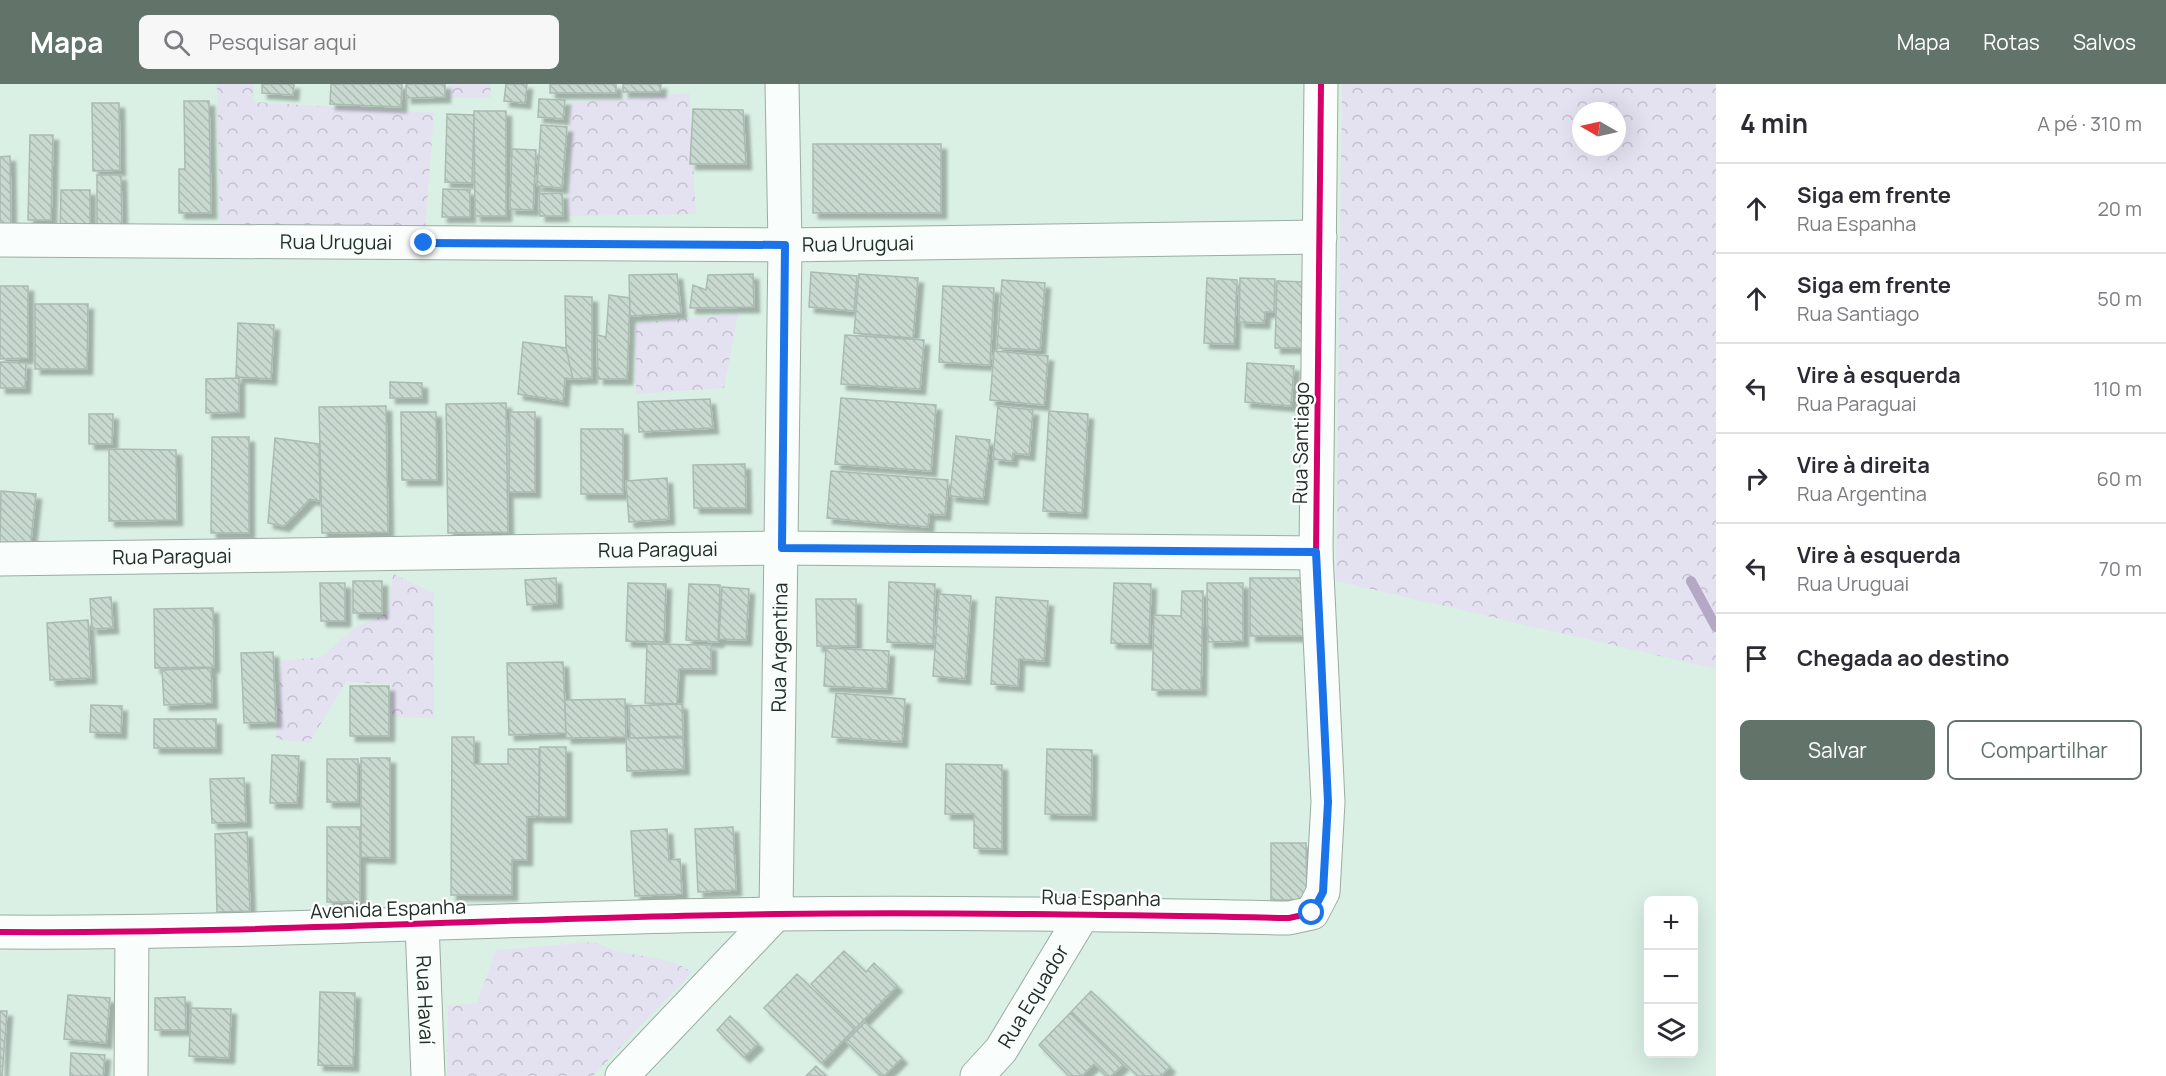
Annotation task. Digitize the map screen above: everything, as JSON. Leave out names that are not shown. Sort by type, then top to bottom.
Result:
[{"type":"street","name":"Rua Argentina","points":[[776,914],[785,245],[782,84]]},
{"type":"street","name":"Rua Santiago","points":[[1321,84],[1316,552],[1328,802]]},
{"type":"street","name":"Rua Uruguai","points":[[0,240],[785,245],[1320,237]]},
{"type":"street","name":"Rua Paraguai","points":[[0,559],[782,548],[1316,552]]},
{"type":"street","name":"Rua Espanha","points":[[776,914],[1083,914],[1289,918],[1312,913],[1323,892],[1328,802]]},
{"type":"street","name":"Avenida Espanha","points":[[0,932],[132,933],[776,914]]},
{"type":"street","points":[[622,1076],[776,914]]},
{"type":"street","name":"Rua Equador","points":[[977,1076],[1001,1050],[1083,914]]},
{"type":"street","name":"Rua Havaí","points":[[422,924],[428,1076]]},
{"type":"street","points":[[131,1076],[132,933]]},
{"type":"green space","points":[[217,84],[254,84],[254,102],[434,113],[424,243],[220,226]]},
{"type":"green space","points":[[449,84],[491,84],[490,98],[449,98]]},
{"type":"green space","points":[[1342,84],[1716,84],[1716,669],[1336,581]]},
{"type":"green space","points":[[689,93],[696,214],[568,216],[570,103]]},
{"type":"green space","points":[[738,314],[724,388],[636,394],[636,323]]},
{"type":"green space","points":[[393,574],[434,593],[434,718],[392,717],[391,684],[346,682],[309,743],[276,739],[281,661],[322,657],[355,627],[380,617],[389,610]]},
{"type":"green space","points":[[594,942],[616,951],[674,962],[692,972],[593,1076],[447,1076],[448,1006],[477,1003],[496,950]]},
{"type":"building","points":[[262,84],[294,84],[293,95],[262,93]]},
{"type":"building","points":[[331,84],[402,84],[401,107],[330,104]]},
{"type":"building","points":[[406,84],[445,84],[445,97],[406,98]]},
{"type":"building","points":[[506,84],[527,84],[525,103],[504,101]]},
{"type":"building","points":[[550,84],[616,84],[616,93],[550,93]]},
{"type":"building","points":[[623,84],[661,84],[660,92],[623,92]]},
{"type":"building","points":[[539,99],[565,100],[563,119],[538,117]]},
{"type":"building","points":[[184,101],[209,101],[211,213],[179,213],[179,169],[185,169]]},
{"type":"building","points":[[92,103],[119,103],[120,170],[93,171]]},
{"type":"building","points":[[693,109],[743,110],[746,164],[690,164]]},
{"type":"building","points":[[474,111],[506,111],[506,216],[475,216]]},
{"type":"building","points":[[447,114],[474,115],[472,183],[445,182]]},
{"type":"building","points":[[541,125],[567,127],[562,188],[537,186]]},
{"type":"building","points":[[30,135],[53,135],[51,220],[28,220]]},
{"type":"building","points":[[813,144],[941,144],[941,213],[813,213]]},
{"type":"building","points":[[512,149],[536,150],[533,210],[510,209]]},
{"type":"building","points":[[10,156],[11,224],[0,224],[0,157]]},
{"type":"building","points":[[97,175],[121,175],[122,232],[97,232]]},
{"type":"building","points":[[443,189],[470,190],[470,217],[442,217]]},
{"type":"building","points":[[61,190],[90,190],[90,233],[60,233]]},
{"type":"building","points":[[562,193],[563,216],[540,216],[539,194]]},
{"type":"building","points":[[811,272],[857,276],[854,311],[809,307]]},
{"type":"building","points":[[677,274],[681,313],[630,316],[629,275]]},
{"type":"building","points":[[753,274],[754,307],[690,308],[693,285],[706,290],[708,275]]},
{"type":"building","points":[[859,274],[918,278],[913,338],[854,333]]},
{"type":"building","points":[[1207,278],[1237,280],[1234,344],[1204,343]]},
{"type":"building","points":[[1240,278],[1275,279],[1274,312],[1265,312],[1264,323],[1239,322]]},
{"type":"building","points":[[1002,280],[1045,283],[1040,350],[997,348]]},
{"type":"building","points":[[1277,281],[1307,282],[1305,348],[1275,348]]},
{"type":"building","points":[[0,286],[28,286],[28,358],[0,359]]},
{"type":"building","points":[[943,286],[994,288],[990,365],[939,362]]},
{"type":"building","points":[[609,295],[630,298],[627,379],[598,379],[597,335],[606,337]]},
{"type":"building","points":[[565,296],[592,297],[592,378],[573,379],[566,348]]},
{"type":"building","points":[[35,304],[88,304],[87,369],[35,369]]},
{"type":"building","points":[[238,323],[274,325],[271,379],[236,377]]},
{"type":"building","points":[[845,335],[924,340],[920,389],[841,384]]},
{"type":"building","points":[[523,342],[566,348],[573,379],[565,378],[563,401],[518,394]]},
{"type":"building","points":[[994,351],[1048,356],[1044,405],[990,400]]},
{"type":"building","points":[[0,362],[26,363],[25,388],[0,388]]},
{"type":"building","points":[[1247,363],[1294,366],[1291,406],[1245,402]]},
{"type":"building","points":[[239,378],[239,412],[206,413],[206,379]]},
{"type":"building","points":[[390,382],[422,383],[422,398],[390,398]]},
{"type":"building","points":[[841,398],[936,405],[931,471],[835,464]]},
{"type":"building","points":[[710,399],[713,428],[639,432],[638,402]]},
{"type":"building","points":[[506,403],[508,532],[448,533],[446,404]]},
{"type":"building","points":[[386,406],[388,532],[322,533],[319,407]]},
{"type":"building","points":[[998,406],[1033,410],[1029,455],[1013,453],[1012,461],[993,459]]},
{"type":"building","points":[[1049,411],[1088,414],[1082,513],[1043,511]]},
{"type":"building","points":[[401,412],[436,412],[437,480],[402,480]]},
{"type":"building","points":[[510,412],[535,412],[535,492],[509,492]]},
{"type":"building","points":[[89,414],[113,414],[112,444],[89,444]]},
{"type":"building","points":[[581,429],[623,429],[623,494],[581,494]]},
{"type":"building","points":[[956,436],[990,440],[983,499],[950,496]]},
{"type":"building","points":[[212,437],[249,437],[249,533],[211,533]]},
{"type":"building","points":[[275,438],[319,444],[320,501],[310,499],[284,526],[268,523]]},
{"type":"building","points":[[109,449],[176,450],[177,520],[109,521]]},
{"type":"building","points":[[745,464],[746,508],[694,508],[693,465]]},
{"type":"building","points":[[831,471],[948,480],[945,515],[929,514],[928,527],[827,518]]},
{"type":"building","points":[[667,478],[669,519],[629,522],[626,481]]},
{"type":"building","points":[[1,491],[36,494],[30,549],[0,546]]},
{"type":"building","points":[[556,578],[557,603],[527,605],[525,580]]},
{"type":"building","points":[[1250,578],[1303,578],[1303,636],[1250,636]]},
{"type":"building","points":[[353,581],[382,581],[382,613],[353,613]]},
{"type":"building","points":[[889,582],[935,584],[933,644],[887,642]]},
{"type":"building","points":[[320,583],[345,583],[345,621],[321,621]]},
{"type":"building","points":[[628,583],[666,584],[664,642],[626,641]]},
{"type":"building","points":[[1114,583],[1151,584],[1149,644],[1111,643]]},
{"type":"building","points":[[1207,583],[1243,583],[1243,641],[1208,642]]},
{"type":"building","points":[[689,584],[720,585],[718,642],[686,640]]},
{"type":"building","points":[[722,587],[749,589],[746,640],[719,639]]},
{"type":"building","points":[[1182,591],[1203,591],[1201,690],[1152,690],[1154,615],[1181,616]]},
{"type":"building","points":[[939,594],[971,596],[965,679],[933,676]]},
{"type":"building","points":[[111,597],[113,628],[92,629],[90,599]]},
{"type":"building","points":[[996,597],[1048,601],[1044,661],[1019,659],[1018,686],[991,684]]},
{"type":"building","points":[[816,599],[856,599],[856,646],[817,646]]},
{"type":"building","points":[[213,608],[214,667],[155,668],[154,609]]},
{"type":"building","points":[[88,620],[91,678],[50,680],[47,623]]},
{"type":"building","points":[[647,644],[711,645],[711,669],[679,669],[677,704],[645,703]]},
{"type":"building","points":[[826,648],[889,651],[887,689],[824,686]]},
{"type":"building","points":[[273,652],[276,722],[244,723],[241,653]]},
{"type":"building","points":[[563,662],[566,733],[509,735],[507,663]]},
{"type":"building","points":[[211,668],[212,703],[164,705],[162,670]]},
{"type":"building","points":[[350,686],[389,686],[389,736],[350,736]]},
{"type":"building","points":[[836,693],[905,699],[902,742],[832,737]]},
{"type":"building","points":[[625,699],[626,737],[566,738],[565,700]]},
{"type":"building","points":[[682,704],[683,736],[630,738],[629,706]]},
{"type":"building","points":[[91,705],[122,706],[121,733],[90,732]]},
{"type":"building","points":[[154,719],[216,719],[216,748],[154,748]]},
{"type":"building","points":[[452,737],[474,737],[474,764],[508,764],[508,749],[539,749],[539,816],[527,817],[527,860],[512,860],[512,895],[451,895]]},
{"type":"building","points":[[626,738],[683,738],[684,769],[627,771]]},
{"type":"building","points":[[540,747],[566,747],[566,817],[539,817]]},
{"type":"building","points":[[1047,749],[1092,750],[1091,815],[1045,814]]},
{"type":"building","points":[[272,755],[299,756],[297,803],[270,803]]},
{"type":"building","points":[[361,758],[390,758],[390,858],[361,857]]},
{"type":"building","points":[[327,759],[358,759],[358,802],[327,802]]},
{"type":"building","points":[[946,764],[1002,765],[1002,849],[974,848],[974,814],[945,814]]},
{"type":"building","points":[[244,778],[246,822],[212,823],[210,779]]},
{"type":"building","points":[[327,827],[360,827],[360,902],[327,902]]},
{"type":"building","points":[[733,827],[736,890],[698,892],[695,829]]},
{"type":"building","points":[[667,829],[669,860],[680,859],[682,894],[635,896],[631,831]]},
{"type":"building","points":[[247,832],[250,911],[217,912],[215,834]]},
{"type":"building","points":[[1271,843],[1306,843],[1307,900],[1271,900]]},
{"type":"building","points":[[844,951],[866,972],[874,963],[897,986],[856,1028],[811,984]]},
{"type":"building","points":[[797,974],[854,1029],[822,1063],[764,1008]]},
{"type":"building","points":[[1091,991],[1170,1067],[1161,1076],[1138,1076],[1071,1012]]},
{"type":"building","points":[[320,992],[355,993],[353,1066],[318,1065]]},
{"type":"building","points":[[68,995],[110,998],[106,1043],[64,1039]]},
{"type":"building","points":[[185,997],[186,1030],[155,1030],[155,998]]},
{"type":"building","points":[[191,1008],[231,1009],[229,1058],[189,1056]]},
{"type":"building","points":[[0,1011],[7,1011],[2,1076],[0,1076]]},
{"type":"building","points":[[1070,1013],[1123,1065],[1111,1076],[1106,1076],[1094,1064],[1082,1076],[1069,1076],[1039,1045]]},
{"type":"building","points":[[730,1016],[758,1044],[744,1057],[717,1030]]},
{"type":"building","points":[[865,1022],[902,1058],[884,1076],[881,1076],[846,1042]]},
{"type":"building","points":[[71,1053],[105,1055],[103,1076],[70,1076]]},
{"type":"building","points":[[816,1066],[826,1076],[806,1076]]},
{"type":"waterway","points":[[1691,581],[1716,627]]},
{"type":"cycle path","points":[[0,932],[291,928],[777,914],[1289,918],[1312,913],[1323,892],[1328,802],[1316,553],[1321,84]]},
{"type":"route","points":[[424,243],[785,245],[782,548],[1316,552],[1328,802],[1323,892],[1312,913]]}]
